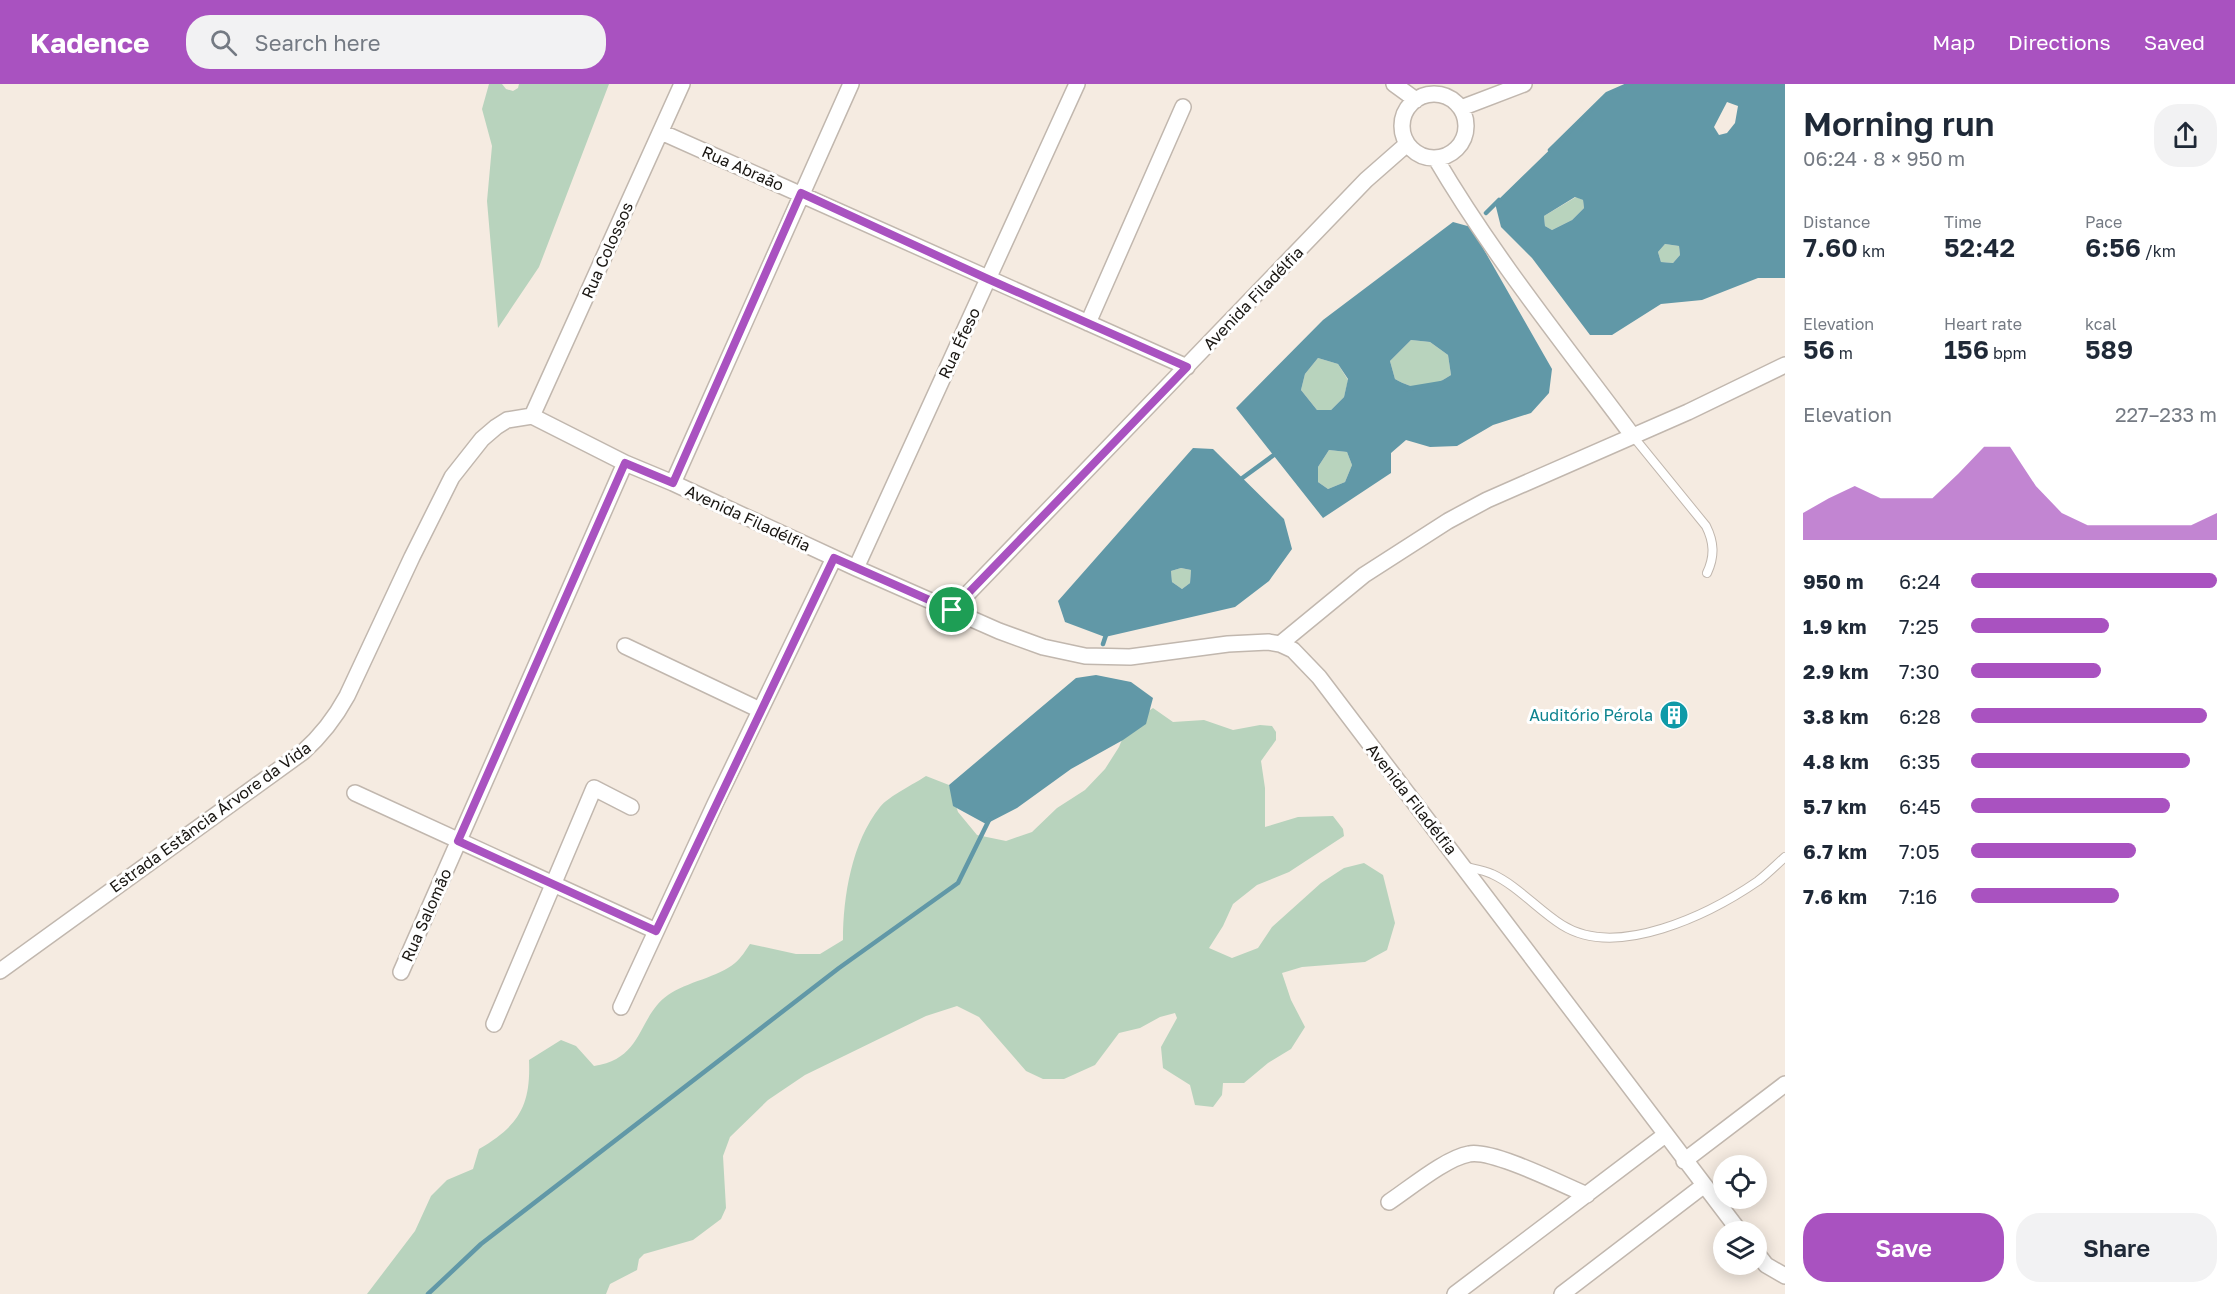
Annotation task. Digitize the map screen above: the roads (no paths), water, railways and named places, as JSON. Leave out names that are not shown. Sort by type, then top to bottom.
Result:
[{"type":"street","name":"Rua Colossos","points":[[532,416],[682,84]]},
{"type":"street","points":[[673,483],[851,84]]},
{"type":"street","name":"Rua Éfeso","points":[[856,568],[1077,84]]},
{"type":"street","points":[[1394,84],[1416,99]]},
{"type":"street","points":[[1461,108],[1524,84]]},
{"type":"street","points":[[1428,94],[1440,94],[1452,99],[1461,108],[1466,118],[1467,130],[1457,150],[1436,159],[1415,152],[1407,144],[1402,133],[1402,120],[1407,108],[1416,99],[1428,94]]},
{"type":"street","points":[[1088,323],[1183,108]]},
{"type":"street","name":"Rua Abraão","points":[[661,132],[1187,367]]},
{"type":"street","name":"Avenida Filadélfia","points":[[952,610],[1366,180],[1407,144]]},
{"type":"street","points":[[1436,159],[1469,212],[1528,296],[1632,435]]},
{"type":"street","points":[[1280,644],[1364,575],[1448,521],[1487,500],[1688,411],[1785,365]]},
{"type":"street","name":"Avenida Filadélfia","points":[[532,416],[625,463],[856,568],[999,631],[1043,647],[1085,656],[1130,657],[1244,643],[1280,644],[1293,650],[1319,677],[1731,1221]]},
{"type":"street","name":"Estrada Estância Árvore da Vida","points":[[0,971],[303,752],[321,736],[347,696],[452,477],[482,439],[507,420],[532,416]]},
{"type":"street","name":"Rua Salomão","points":[[401,972],[625,463]]},
{"type":"street","points":[[621,1007],[834,558]]},
{"type":"street","points":[[625,646],[760,710]]},
{"type":"street","points":[[494,1024],[594,789],[631,807]]},
{"type":"street","points":[[355,793],[656,931]]},
{"type":"street","points":[[1684,1161],[1785,1084]]},
{"type":"street","points":[[1455,1294],[1665,1135]]},
{"type":"street","points":[[1389,1202],[1453,1160],[1472,1153],[1496,1158],[1587,1195]]},
{"type":"street","points":[[1562,1294],[1703,1186]]},
{"type":"street","points":[[1767,1266],[1785,1276]]},
{"type":"lane","points":[[1632,435],[1706,526],[1714,552],[1707,573]]},
{"type":"lane","points":[[1464,867],[1483,870],[1501,879],[1564,926],[1590,937],[1619,937],[1653,931],[1709,909],[1759,880],[1785,857]]},
{"type":"water","points":[[1630,84],[1785,84],[1785,278],[1758,278],[1702,300],[1661,304],[1612,335],[1590,335],[1532,258],[1501,227],[1495,203],[1607,94]],"holes":[[[1727,102],[1738,106],[1735,123],[1727,133],[1719,135],[1714,127]],[[1575,197],[1583,200],[1584,208],[1572,220],[1552,230],[1545,226],[1544,216]],[[1665,244],[1679,246],[1680,255],[1673,263],[1661,262],[1658,252]]]},
{"type":"water","points":[[1453,222],[1471,227],[1552,369],[1549,393],[1531,413],[1493,425],[1457,446],[1430,447],[1406,440],[1391,453],[1391,473],[1323,518],[1236,408],[1323,320]],"holes":[[[1411,340],[1430,342],[1448,355],[1451,375],[1430,386],[1423,387],[1410,386],[1395,379],[1390,361]],[[1318,358],[1338,364],[1348,379],[1344,397],[1331,410],[1317,410],[1301,390],[1305,374]],[[1329,450],[1347,452],[1352,465],[1345,482],[1328,489],[1318,482],[1318,467]]]},
{"type":"water","points":[[1193,448],[1213,449],[1284,519],[1292,549],[1269,581],[1235,607],[1105,637],[1065,622],[1058,601]],"holes":[[[1181,568],[1191,570],[1190,583],[1182,589],[1172,582],[1171,571]]]},
{"type":"water","points":[[1096,675],[1131,682],[1153,698],[1146,724],[1123,740],[1071,769],[1017,808],[986,824],[953,806],[949,785],[1076,678]]},
{"type":"waterway","points":[[1550,150],[1607,94],[1630,84]]},
{"type":"waterway","points":[[1486,213],[1499,200]]},
{"type":"waterway","points":[[1406,389],[1442,383]]},
{"type":"waterway","points":[[1241,479],[1278,452]]},
{"type":"waterway","points":[[1103,644],[1107,632]]},
{"type":"waterway","points":[[428,1294],[481,1244],[839,968],[958,883],[989,820]]},
{"type":"place","name":"Auditório Pérola","points":[[1674,715]]}]
